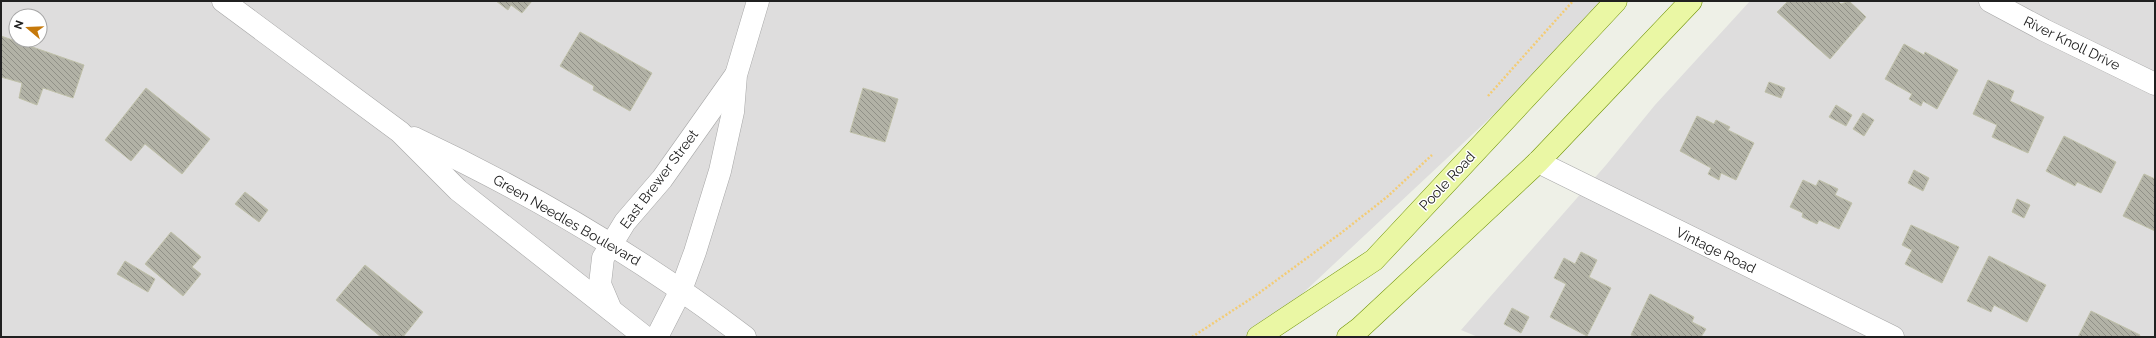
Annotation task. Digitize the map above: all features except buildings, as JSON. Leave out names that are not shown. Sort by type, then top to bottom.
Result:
[{"type":"main road","name":"Poole Road","points":[[1258,337],[1374,260],[1616,1]]},
{"type":"main road","points":[[1348,337],[1360,328],[1538,162],[1691,1]]},
{"type":"street","name":"Green Needles Boulevard","points":[[223,1],[400,132],[458,190],[644,337]]},
{"type":"street","name":"East Brewer Street","points":[[657,337],[681,290],[695,252],[720,171],[733,112],[736,75],[758,1]]},
{"type":"street","name":"River Knoll Drive","points":[[1990,1],[2044,30],[2155,84]]},
{"type":"street","name":"East Brewer Street","points":[[612,312],[600,284],[603,258],[625,222],[662,180],[736,75]]},
{"type":"street","name":"Green Needles Boulevard","points":[[400,132],[482,170],[612,243],[681,290],[745,337]]},
{"type":"street","name":"Vintage Road","points":[[1538,162],[1893,337]]},
{"type":"path","points":[[1483,101],[1573,1]]},
{"type":"path","points":[[1192,337],[1255,296],[1341,233],[1387,197],[1435,152]]},
{"type":"shaded area","points":[[1,1],[1615,1],[1256,337],[1,337]]},
{"type":"shaded area","points":[[1750,1],[2155,1],[2155,337],[1478,337],[1461,330],[1606,165],[1655,105]]}]
